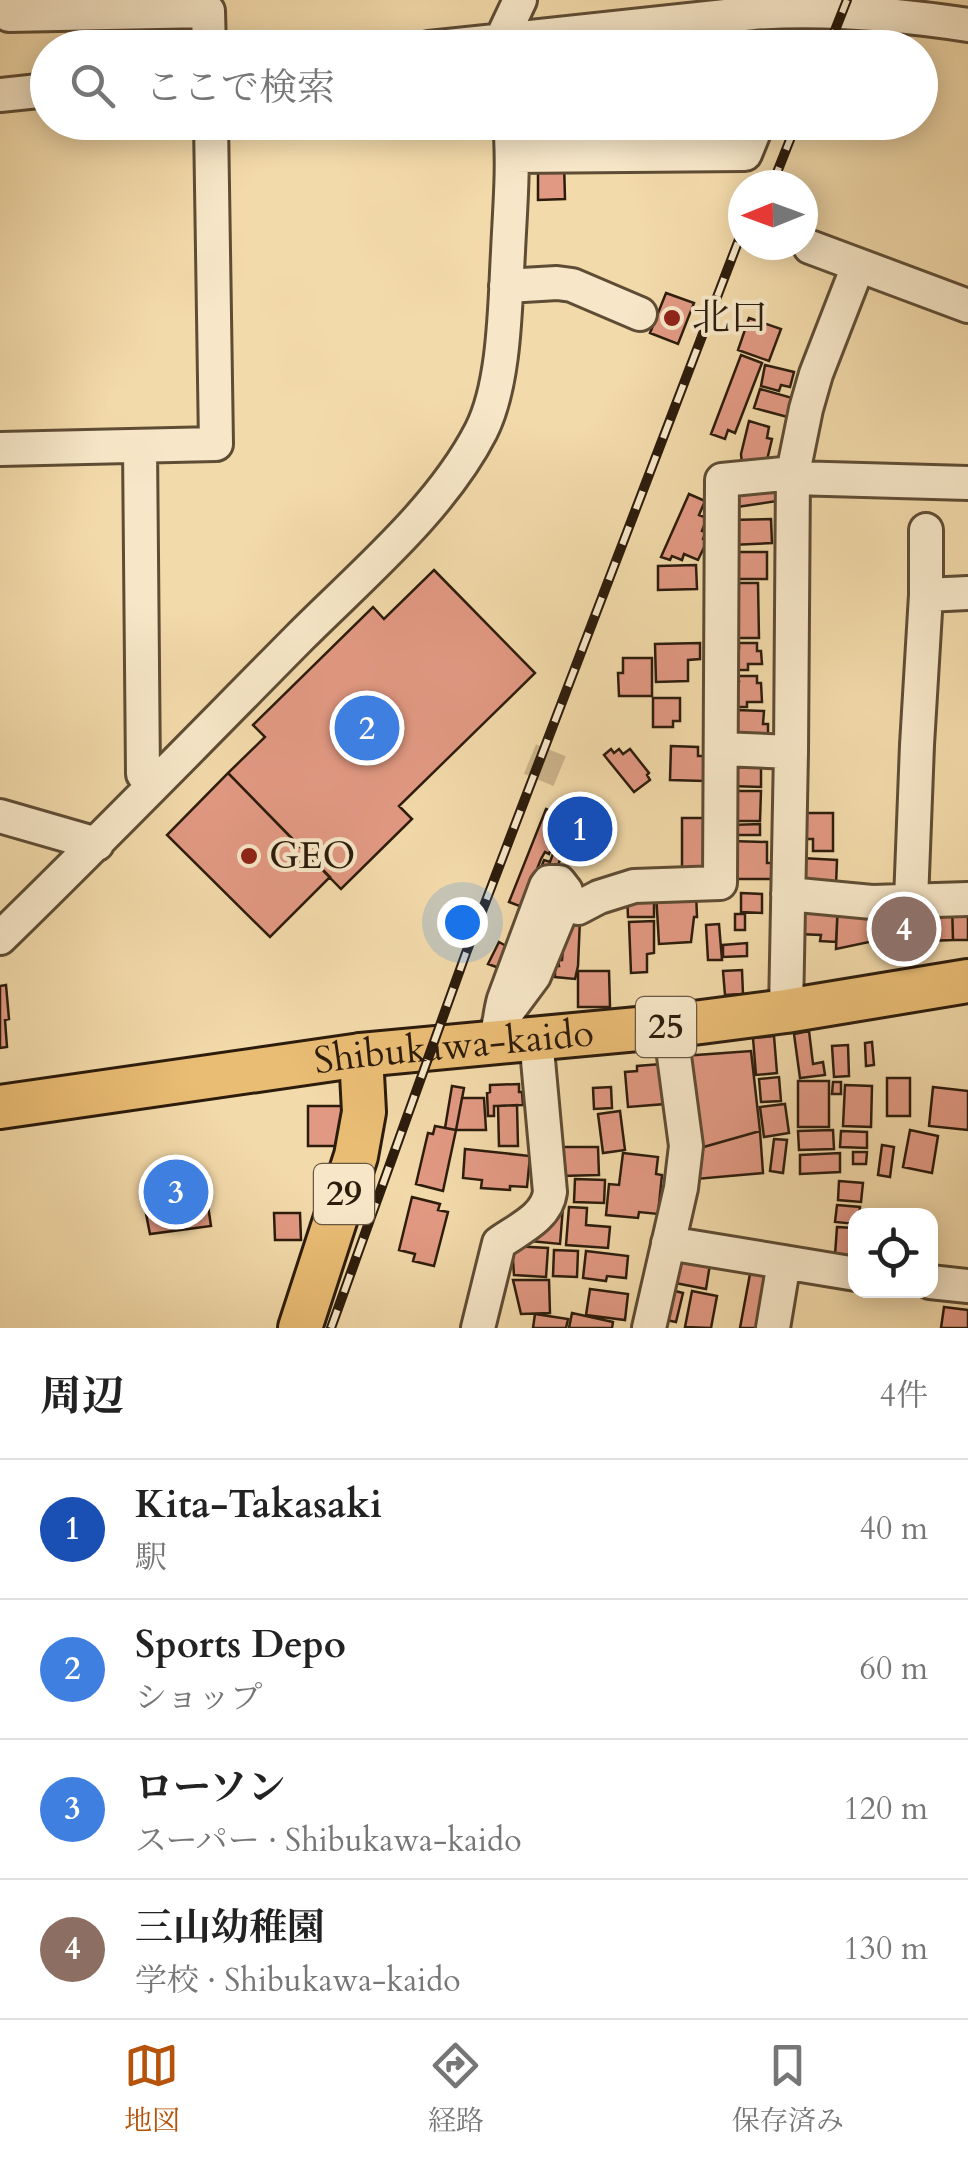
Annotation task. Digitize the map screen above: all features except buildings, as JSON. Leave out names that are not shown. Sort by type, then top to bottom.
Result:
[{"type":"main road","name":"Shibukawa-kaido","points":[[0,1107],[511,1034],[670,1026],[786,1012],[968,981]]},
{"type":"main road","name":"29","points":[[300,1328],[356,1156],[364,1112],[361,1055]]},
{"type":"street","points":[[8,0],[9,15],[208,11],[209,30]]},
{"type":"street","points":[[507,30],[520,0]]},
{"type":"street","points":[[570,30],[669,11],[814,10],[915,17],[968,26]]},
{"type":"street","points":[[0,95],[30,92]]},
{"type":"street","points":[[0,449],[216,444],[211,140]]},
{"type":"street","points":[[0,938],[440,494],[483,428],[496,384],[506,286],[512,140]]},
{"type":"street","points":[[513,156],[745,154],[751,140]]},
{"type":"street","points":[[818,250],[968,306]]},
{"type":"street","points":[[786,1012],[793,475],[816,374],[858,266]]},
{"type":"street","points":[[506,286],[572,285],[640,314]]},
{"type":"street","points":[[140,446],[142,774],[152,786]]},
{"type":"street","points":[[578,908],[634,886],[716,884],[721,879],[722,480],[793,475],[968,483]]},
{"type":"street","points":[[911,901],[926,530]]},
{"type":"street","points":[[926,595],[968,593]]},
{"type":"street","points":[[722,749],[791,752]]},
{"type":"street","points":[[0,816],[97,844]]},
{"type":"street","points":[[788,894],[872,902],[968,900]]},
{"type":"street","points":[[653,1327],[686,1146],[670,1026]]},
{"type":"street","points":[[478,1328],[499,1243],[543,1212],[550,1192],[511,1034]]},
{"type":"street","points":[[668,1243],[848,1273]]},
{"type":"street","points":[[774,1328],[784,1262]]},
{"type":"street","points":[[938,1283],[968,1286]]},
{"type":"tunnel","points":[[530,759],[569,775]]},
{"type":"railway","points":[[835,30],[847,0]]},
{"type":"railway","points":[[778,170],[790,140]]},
{"type":"railway","points":[[331,1328],[466,953],[731,260]]},
{"type":"place","name":"北口","points":[[672,318]]},
{"type":"place","name":"Sports Depo","points":[[367,728]]},
{"type":"place","name":"Kita-Takasaki","points":[[580,829]]},
{"type":"place","name":"GEO","points":[[249,856]]},
{"type":"place","name":"三山幼稚園","points":[[904,929]]},
{"type":"place","name":"ローソン","points":[[176,1192]]}]
